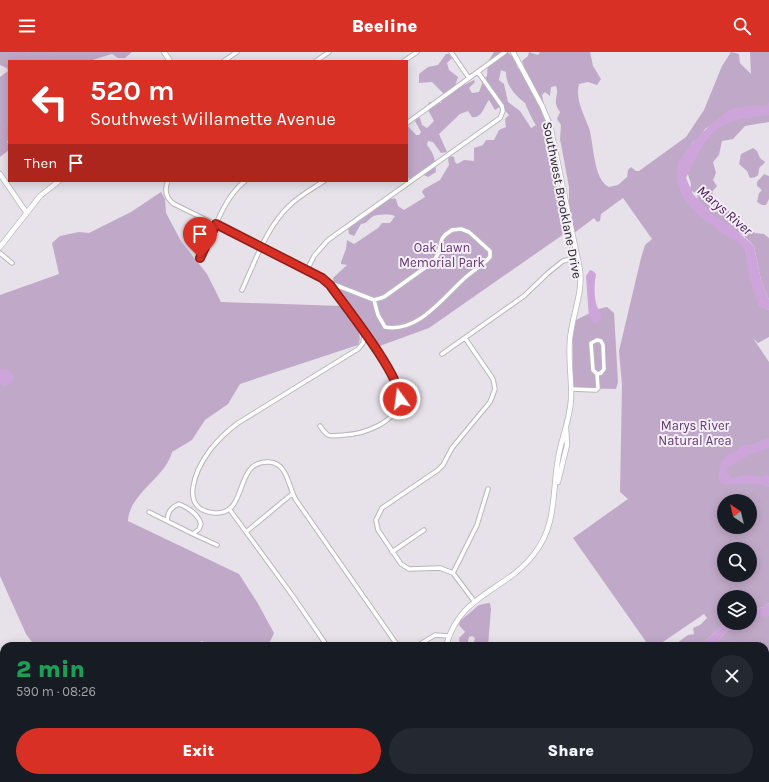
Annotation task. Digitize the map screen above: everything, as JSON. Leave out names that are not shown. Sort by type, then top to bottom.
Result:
[{"type":"street","points":[[225,60],[237,52]]},
{"type":"street","points":[[317,60],[329,52]]},
{"type":"street","points":[[405,60],[417,52]]},
{"type":"street","points":[[451,52],[469,78]]},
{"type":"street","points":[[408,122],[505,52]]},
{"type":"street","name":"Southwest Brooklane Drive","points":[[447,642],[458,618],[474,601],[521,569],[535,553],[549,528],[555,492],[567,445],[566,426],[570,406],[571,389],[570,337],[580,283],[577,256],[550,125],[513,52]]},
{"type":"street","points":[[307,270],[314,256],[328,240],[500,118],[503,111],[502,106],[478,72]]},
{"type":"street","points":[[0,174],[26,212]]},
{"type":"street","points":[[0,247],[26,212],[46,190],[58,182]]},
{"type":"street","points":[[168,182],[166,191],[168,198],[174,204],[262,247],[327,282],[374,300],[384,297],[432,262],[441,248],[442,239],[452,230],[461,229],[469,232],[490,251],[490,257],[467,276],[434,310],[404,327],[395,329],[385,327],[378,315],[374,300]]},
{"type":"street","points":[[200,258],[228,201],[243,182]]},
{"type":"street","points":[[242,290],[262,247],[276,222],[288,207],[323,182]]},
{"type":"street","points":[[0,254],[12,263]]},
{"type":"street","points":[[442,354],[524,296],[548,273],[564,261],[577,256]]},
{"type":"street","points":[[320,426],[326,433],[332,436],[360,433],[390,417],[398,406],[400,396],[395,378],[327,282]]},
{"type":"street","points":[[364,334],[363,343],[358,349],[238,423],[223,435],[204,459],[195,481],[193,497],[199,506],[215,513],[230,510],[238,498],[246,473],[253,467],[260,463],[274,463],[282,468],[286,473],[292,494],[395,642]]},
{"type":"street","points":[[465,338],[493,379],[495,385],[494,395],[463,437],[452,448],[438,470],[382,508],[376,520],[378,530],[401,564],[409,569],[440,568],[453,573],[474,601]]},
{"type":"street","points":[[571,389],[596,390],[598,386],[597,374],[593,370],[591,343],[597,340],[601,341],[603,345],[604,368],[601,373],[597,374]]},
{"type":"street","points":[[453,573],[477,525],[488,490]]},
{"type":"street","points":[[246,532],[292,494]]},
{"type":"street","points":[[167,521],[168,514],[172,507],[179,504],[186,507],[199,518],[201,524],[199,529],[193,534]]},
{"type":"street","points":[[193,513],[199,506]]},
{"type":"street","points":[[230,510],[323,642]]},
{"type":"street","points":[[149,512],[218,545]]},
{"type":"street","points":[[392,552],[424,530]]},
{"type":"street","points":[[424,642],[435,635],[449,636]]},
{"type":"green space","points":[[0,52],[132,52],[125,58],[118,58],[112,54],[92,60],[8,60],[8,71],[7,68],[0,65]]},
{"type":"green space","points":[[494,52],[508,52],[516,61],[517,67],[528,78],[522,61],[528,56],[529,52],[538,55],[540,52],[590,52],[593,66],[601,79],[597,85],[588,82],[579,84],[578,96],[591,135],[597,169],[604,183],[609,187],[618,185],[627,177],[628,170],[631,167],[636,171],[639,171],[686,137],[704,110],[722,66],[731,52],[739,54],[740,63],[751,74],[750,52],[769,52],[769,105],[716,122],[705,129],[701,136],[692,143],[684,168],[689,196],[743,240],[759,305],[769,310],[769,337],[758,343],[753,338],[769,362],[769,603],[764,607],[757,608],[757,590],[717,590],[717,630],[704,642],[678,642],[688,635],[694,634],[693,628],[700,625],[707,618],[704,614],[663,642],[646,642],[573,538],[628,499],[620,492],[622,385],[619,351],[641,258],[645,245],[652,239],[623,198],[601,214],[600,221],[597,222],[594,218],[573,234],[569,206],[569,187],[560,139],[561,125],[557,119],[560,112],[556,104],[556,86],[551,87],[550,96],[545,92],[542,95],[555,160],[552,161],[564,234],[429,328],[377,347],[335,287],[333,278],[347,265],[341,264],[341,262],[346,249],[347,240],[354,244],[378,228],[382,223],[390,223],[395,216],[377,215],[372,217],[367,222],[361,224],[354,236],[349,234],[348,227],[360,218],[364,218],[374,208],[387,200],[396,199],[398,206],[404,210],[425,197],[422,192],[424,189],[440,180],[449,165],[448,159],[450,156],[454,157],[457,164],[464,160],[474,161],[474,148],[483,145],[486,140],[494,140],[499,130],[506,127],[505,119],[509,115],[501,106],[495,110],[489,100],[478,116],[472,117],[468,111],[460,114],[439,134],[447,152],[441,153],[433,142],[428,141],[427,145],[434,158],[436,172],[428,177],[422,174],[415,180],[408,178],[408,126],[416,135],[419,135],[421,132],[415,121],[417,118],[420,118],[422,125],[427,128],[434,121],[428,110],[429,102],[441,103],[444,94],[432,82],[419,83],[419,74],[428,67],[438,65],[446,54],[449,54],[452,58],[447,63],[449,70],[458,77],[455,86],[464,85],[474,80],[475,82],[469,88],[472,93],[479,92],[484,79],[487,76],[488,62]],"holes":[[[501,70],[506,72],[509,86],[525,103],[536,125],[531,128],[520,111],[508,102],[504,84],[499,80]]]},
{"type":"green space","points":[[8,71],[8,151],[0,157],[0,77]]},
{"type":"green space","points":[[769,111],[769,122],[745,126],[733,139],[722,141],[719,155],[713,162],[716,173],[713,180],[717,186],[712,192],[715,199],[730,212],[734,222],[746,223],[755,233],[764,234],[769,238],[769,300],[761,280],[754,246],[743,235],[721,223],[698,202],[697,194],[690,190],[691,184],[686,168],[717,124]]},
{"type":"green space","points":[[753,148],[765,162],[760,167],[758,175],[750,178],[747,171],[739,164],[741,154]]},
{"type":"green space","points":[[764,174],[769,176],[769,199],[766,205],[762,205],[757,202],[759,193],[762,190],[757,186],[757,182]]},
{"type":"green space","points":[[161,192],[165,199],[166,213],[181,241],[207,274],[221,302],[342,306],[356,324],[360,335],[358,345],[240,384],[228,404],[205,420],[192,440],[172,452],[163,470],[134,502],[130,511],[128,521],[239,574],[274,633],[270,642],[32,642],[26,634],[0,576],[0,295],[59,274],[52,243],[60,236],[79,232],[89,233],[131,212]]},
{"type":"green space","points":[[607,307],[614,313],[618,382],[616,389],[575,388],[573,384],[573,337],[576,320],[598,309]]},
{"type":"green space","points":[[490,603],[491,609],[488,642],[474,642],[475,638],[472,636],[469,637],[468,642],[460,642],[459,638],[465,632],[459,625],[460,621],[479,605]]},
{"type":"green space","points":[[757,616],[769,616],[769,642],[717,642],[728,630],[757,630]]},
{"type":"shaded area","points":[[769,101],[769,115],[734,121],[721,126],[716,130],[702,146],[686,178],[693,194],[713,215],[730,225],[754,246],[761,280],[769,300],[769,310],[759,306],[750,281],[745,248],[703,219],[689,206],[680,190],[677,173],[678,165],[686,151],[708,127],[724,114],[738,107],[767,105]]},
{"type":"shaded area","points":[[590,270],[596,274],[595,300],[601,313],[601,318],[596,324],[589,318],[586,276]]},
{"type":"shaded area","points":[[7,369],[13,375],[14,379],[11,384],[5,386],[0,384],[0,370]]},
{"type":"shaded area","points":[[769,438],[769,448],[749,455],[727,468],[726,472],[731,478],[747,475],[763,477],[765,474],[769,476],[769,487],[759,484],[723,484],[719,481],[720,466],[726,456],[738,450],[742,445],[750,445]]},
{"type":"shaded area","points":[[769,603],[769,616],[757,617],[757,608],[764,607]]},
{"type":"shaded area","points":[[717,630],[728,630],[717,642],[704,642]]},
{"type":"waterway","points":[[27,52],[31,60]]},
{"type":"waterway","points":[[44,60],[45,56],[49,52]]},
{"type":"waterway","points":[[0,134],[8,120]]},
{"type":"route","points":[[200,258],[216,224],[322,278],[330,285],[394,376],[400,393],[400,399]]},
{"type":"water label","name":"Marys River","points":[[725,210]]},
{"type":"park label","name":"Oak Lawn Memorial Park","points":[[442,254]]},
{"type":"park label","name":"Marys River Natural Area","points":[[695,432]]}]
